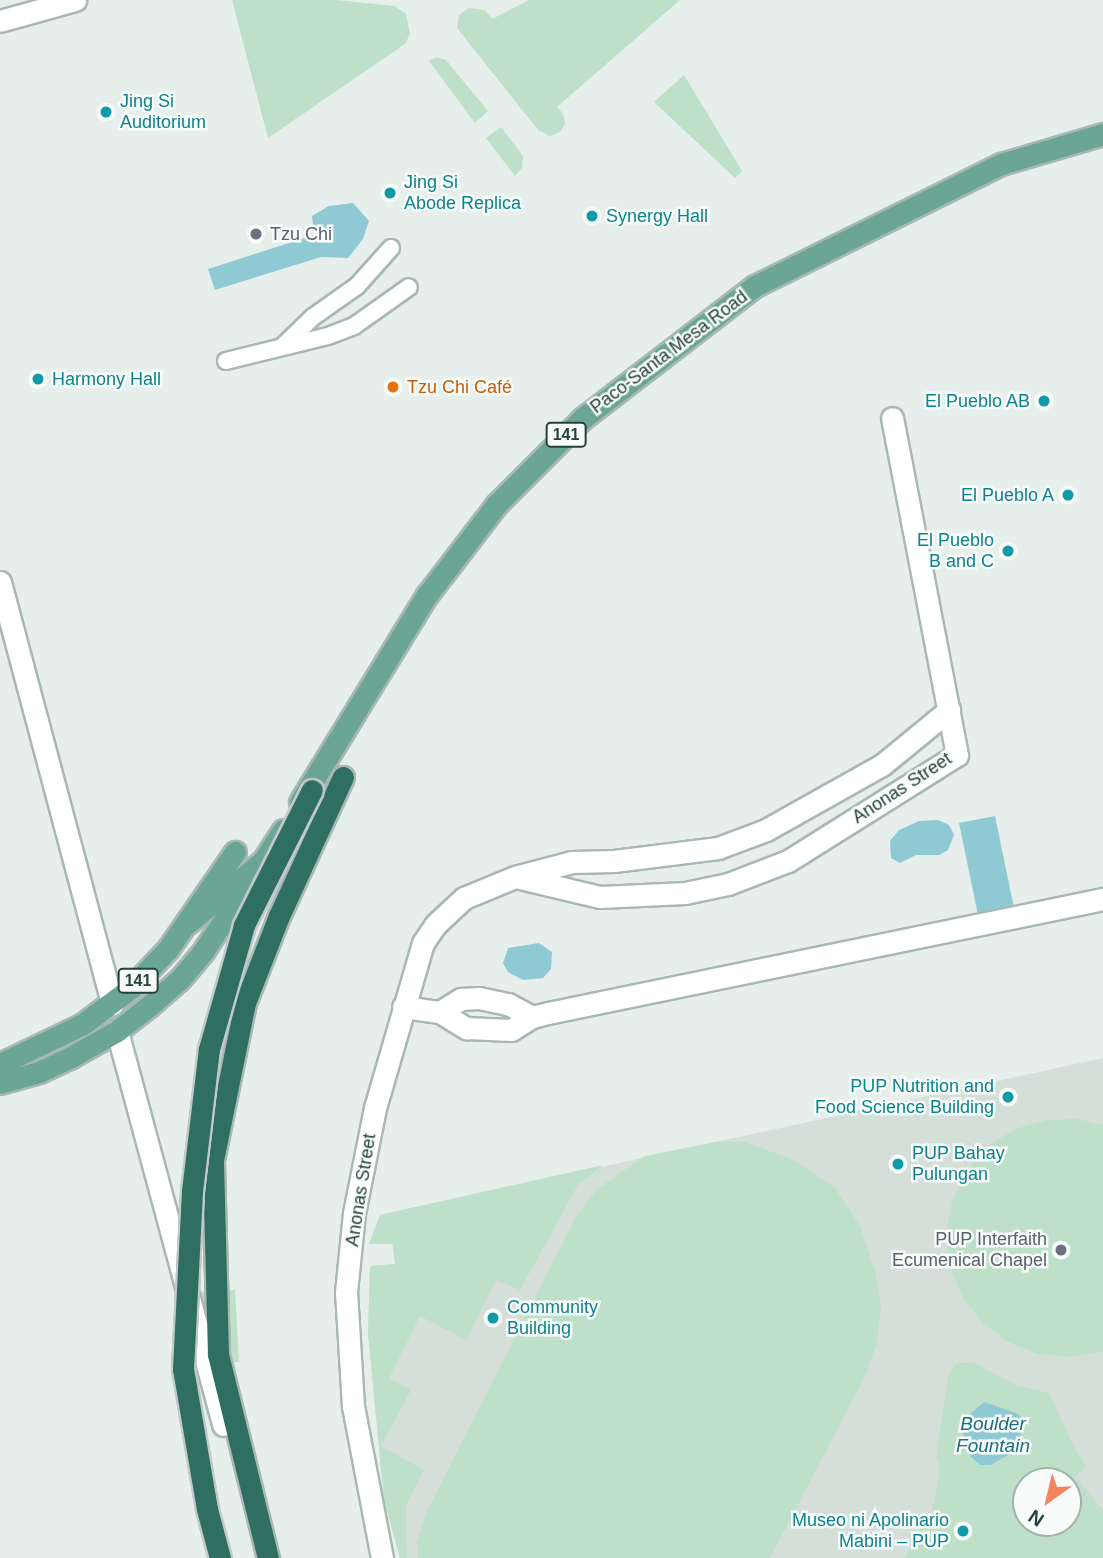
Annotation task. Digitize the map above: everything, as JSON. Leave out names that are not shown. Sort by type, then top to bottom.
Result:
[{"type":"highway","points":[[268,1558],[218,1354],[213,1160],[245,1003],[279,916],[343,777]]},
{"type":"highway","points":[[220,1558],[207,1509],[183,1368],[192,1191],[209,1048],[244,925],[312,790]]},
{"type":"main road","name":"Paco-Santa Mesa Road","points":[[0,1083],[39,1072],[117,1031],[180,979],[204,950],[263,861],[427,595],[496,505],[582,419],[755,286],[1001,164],[1103,134]]},
{"type":"main road","name":"Paco-Santa Mesa Road","points":[[0,1063],[53,1040],[112,1004],[152,969],[188,923],[235,852]]},
{"type":"main road","name":"Paco-Santa Mesa Road","points":[[188,923],[263,861]]},
{"type":"street","points":[[0,21],[75,0]]},
{"type":"street","points":[[281,348],[313,317],[357,286],[391,248]]},
{"type":"street","points":[[226,361],[354,326],[409,287]]},
{"type":"street","points":[[892,418],[949,710]]},
{"type":"street","points":[[0,582],[112,1004]]},
{"type":"street","name":"Anonas Street","points":[[382,1558],[353,1406],[346,1292],[354,1213],[375,1108],[423,943],[435,925],[464,898],[515,877],[572,862],[614,861],[718,848],[766,830],[882,765],[949,710],[957,755],[788,861],[728,884],[685,893],[600,897],[515,877]]},
{"type":"street","points":[[403,1007],[440,1012],[459,1026],[511,1030],[532,1017],[1103,899]]},
{"type":"street","points":[[440,1012],[461,999],[480,998],[508,1004],[532,1017]]},
{"type":"street","points":[[117,1031],[223,1425]]},
{"type":"shaded area","points":[[1103,1058],[1103,1558],[400,1558],[384,1500],[368,1333],[370,1266],[395,1264],[392,1243],[369,1244],[380,1215]]},
{"type":"green space","points":[[232,0],[336,0],[395,6],[406,14],[410,34],[405,44],[268,138]]},
{"type":"green space","points":[[529,0],[680,0],[557,107],[563,114],[565,124],[560,132],[550,136],[538,130],[457,28],[459,15],[469,8],[485,10],[492,19]]},
{"type":"green space","points":[[436,57],[446,60],[488,111],[475,123],[429,61]]},
{"type":"green space","points":[[684,75],[742,171],[735,178],[654,102]]},
{"type":"green space","points":[[501,127],[523,156],[522,168],[515,176],[486,138]]},
{"type":"green space","points":[[1079,1119],[1103,1125],[1103,1351],[1071,1357],[1038,1354],[1008,1342],[982,1322],[962,1296],[950,1266],[946,1233],[952,1201],[966,1172],[987,1147],[1015,1129],[1046,1120]]},
{"type":"green space","points":[[715,1142],[745,1142],[794,1160],[835,1188],[860,1226],[876,1275],[881,1307],[877,1343],[865,1376],[770,1558],[418,1558],[417,1542],[427,1511],[577,1215],[597,1189],[645,1156]]},
{"type":"green space","points":[[603,1165],[578,1185],[520,1290],[496,1280],[466,1340],[420,1316],[389,1378],[411,1390],[381,1446],[424,1470],[406,1505],[407,1558],[400,1558],[384,1500],[368,1333],[370,1266],[395,1264],[393,1244],[369,1244],[380,1215]]},
{"type":"green space","points":[[235,1290],[239,1362],[203,1363],[200,1292]]},
{"type":"green space","points":[[974,1363],[1016,1385],[1049,1393],[1073,1445],[1086,1466],[1082,1470],[1082,1467],[1012,1467],[1012,1537],[1082,1537],[1082,1485],[1103,1510],[1103,1558],[904,1558],[932,1512],[940,1469],[936,1458],[948,1377],[955,1365]]},
{"type":"water","points":[[353,203],[369,221],[363,239],[348,258],[321,257],[215,290],[208,269],[314,235],[312,216],[329,206]]},
{"type":"water","points":[[995,816],[1014,908],[978,915],[959,823]]},
{"type":"water","points":[[938,820],[949,825],[954,835],[948,850],[939,855],[916,855],[900,863],[891,858],[890,841],[899,830],[919,821]]},
{"type":"water","points":[[539,943],[552,952],[551,969],[543,978],[523,980],[508,972],[503,963],[508,948]]},
{"type":"water","name":"Boulder Fountain","points":[[984,1402],[1016,1413],[1021,1417],[1024,1426],[1015,1451],[991,1465],[980,1465],[971,1457],[963,1434],[969,1415]]},
{"type":"place","name":"Jing Si Auditorium","points":[[106,112]]},
{"type":"place","name":"Jing Si Abode Replica","points":[[390,193]]},
{"type":"place","name":"Synergy Hall","points":[[592,216]]},
{"type":"place","name":"Tzu Chi","points":[[256,234]]},
{"type":"place","name":"Harmony Hall","points":[[38,379]]},
{"type":"place","name":"Tzu Chi Café","points":[[393,387]]},
{"type":"place","name":"El Pueblo AB","points":[[1044,401]]},
{"type":"place","name":"El Pueblo A","points":[[1068,495]]},
{"type":"place","name":"El Pueblo B and C","points":[[1008,551]]},
{"type":"place","name":"PUP Nutrition and Food Science Building","points":[[1008,1097]]},
{"type":"place","name":"PUP Bahay Pulungan","points":[[898,1164]]},
{"type":"place","name":"PUP Interfaith Ecumenical Chapel","points":[[1061,1250]]},
{"type":"place","name":"Community Building","points":[[493,1318]]},
{"type":"place","name":"Museo ni Apolinario Mabini – PUP","points":[[963,1531]]}]
